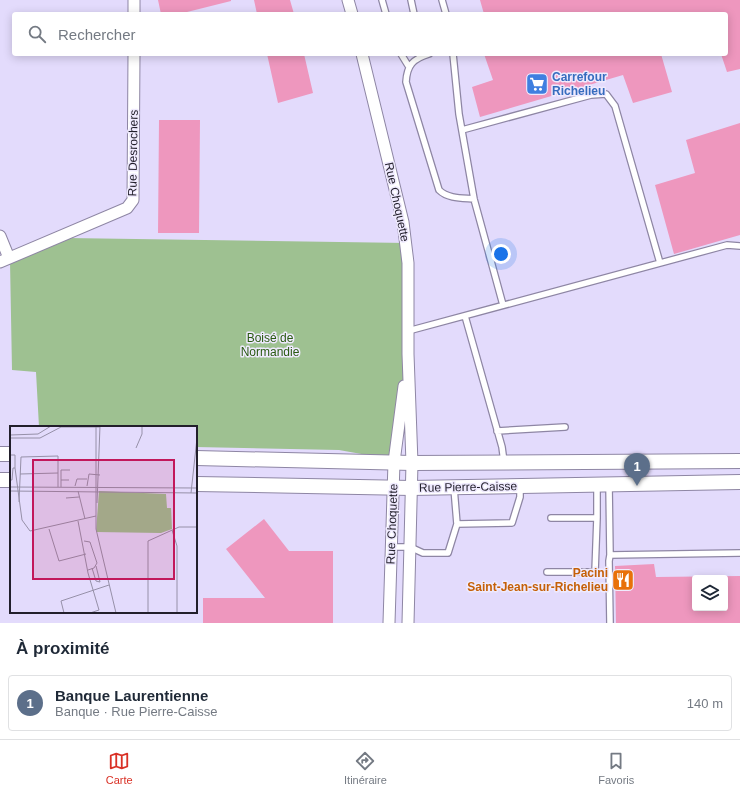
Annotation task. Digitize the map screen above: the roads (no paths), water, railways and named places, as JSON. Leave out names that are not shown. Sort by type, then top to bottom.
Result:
[{"type":"street","points":[[134,0],[134,12]]},
{"type":"street","points":[[348,0],[351,12]]},
{"type":"street","name":"Rue Desrochers","points":[[5,260],[127,208],[133,200],[134,56]]},
{"type":"street","name":"Rue Choquette","points":[[362,56],[403,222],[408,263],[408,354],[412,462],[408,623]]},
{"type":"street","points":[[0,236],[5,260]]},
{"type":"street","name":"Rue Choquette","points":[[389,623],[390,547],[394,488],[394,462],[408,354]]},
{"type":"street","name":"Rue Pierre-Caisse","points":[[197,458],[394,462],[740,461]]},
{"type":"street","name":"Rue Pierre-Caisse","points":[[197,484],[454,488],[740,482]]},
{"type":"lane","points":[[382,0],[385,12]]},
{"type":"lane","points":[[411,0],[414,12]]},
{"type":"lane","points":[[442,0],[445,12]]},
{"type":"lane","points":[[402,56],[409,67]]},
{"type":"lane","points":[[422,56],[418,57],[409,67],[406,74],[406,82],[439,190],[443,194],[454,197],[474,199]]},
{"type":"lane","points":[[453,56],[462,130],[474,199],[503,305]]},
{"type":"lane","points":[[462,130],[591,95],[606,94],[615,106],[660,263]]},
{"type":"lane","points":[[408,331],[727,245],[740,246]]},
{"type":"lane","points":[[465,316],[502,447],[504,462]]},
{"type":"lane","points":[[497,431],[566,427]]},
{"type":"lane","points":[[547,572],[595,572],[597,518],[603,485]]},
{"type":"lane","points":[[603,485],[610,555],[610,623]]},
{"type":"lane","points":[[457,524],[512,523],[520,497],[520,486]]},
{"type":"lane","points":[[390,547],[410,547],[423,553],[448,553],[457,524],[454,488]]},
{"type":"lane","points":[[551,518],[597,518]]},
{"type":"lane","points":[[610,555],[740,553]]},
{"type":"place","name":"Carrefour Richelieu","points":[[537,84]]},
{"type":"place","name":"Banque Laurentienne","points":[[637,486]]},
{"type":"place","name":"Pacini Saint-Jean-sur-Richelieu","points":[[623,580]]},
{"type":"park label","name":"Boisé de Normandie","points":[[270,345]]}]
